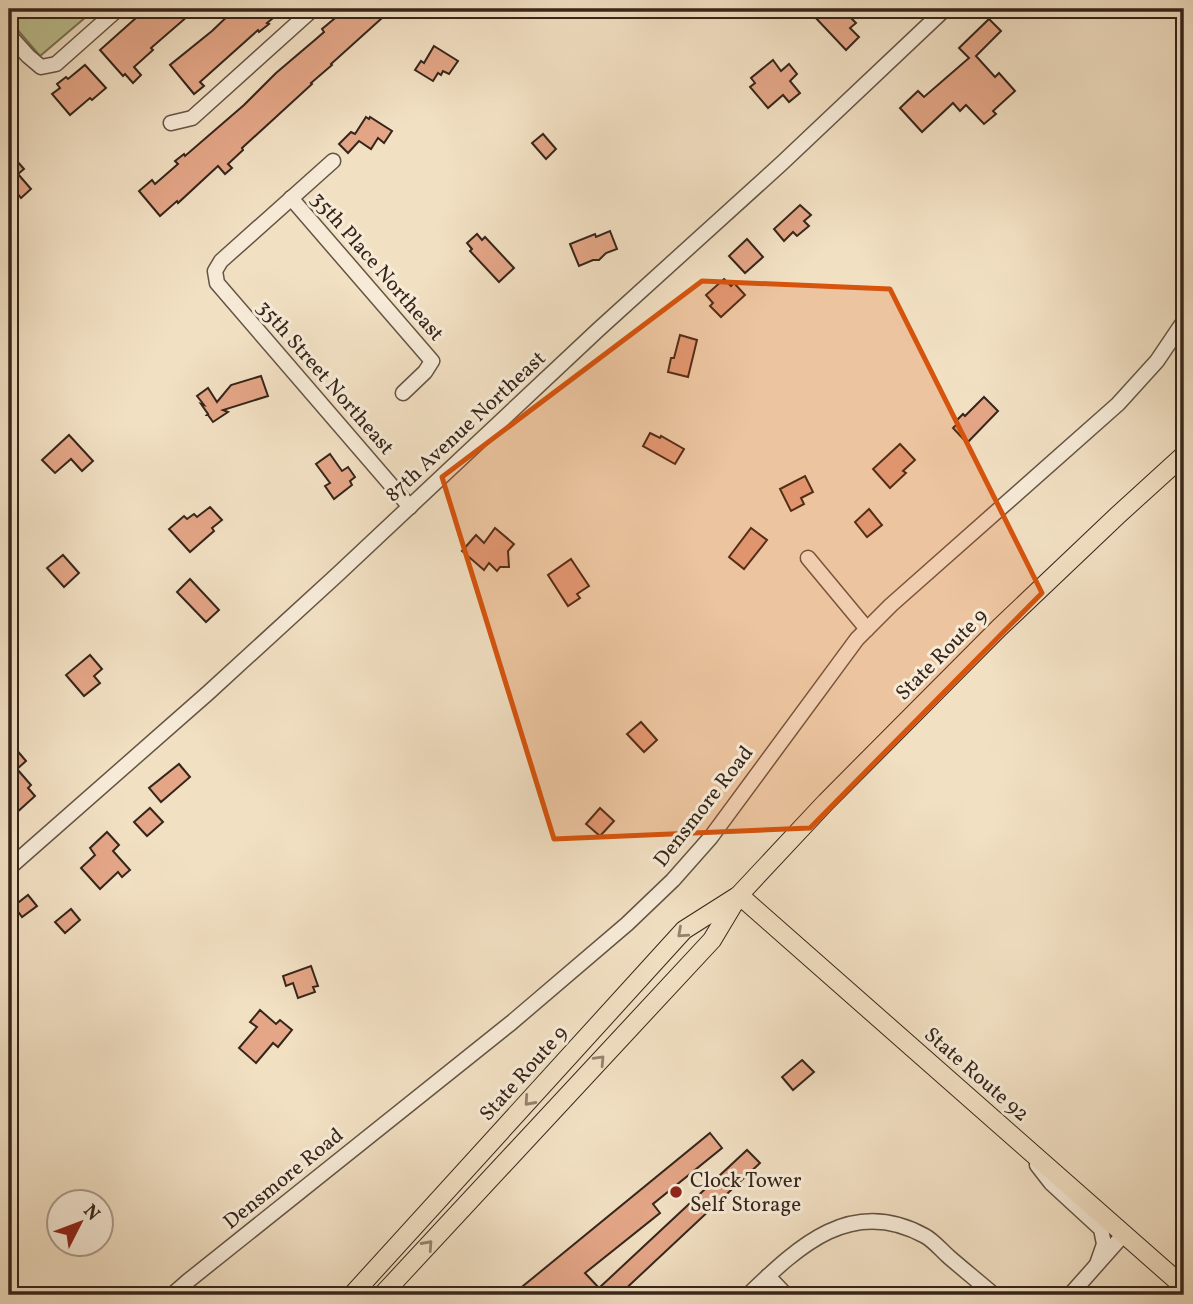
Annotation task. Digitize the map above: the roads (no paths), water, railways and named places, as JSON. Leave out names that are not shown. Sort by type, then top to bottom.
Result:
[{"type":"main road","name":"State Route 9","points":[[382,1295],[712,940],[739,895],[826,802],[999,628],[1184,455]]},
{"type":"main road","name":"State Route 9","points":[[352,1295],[684,930],[739,895]]},
{"type":"main road","name":"State Route 92","points":[[739,895],[1184,1287]]},
{"type":"street","points":[[9,34],[41,67],[57,64],[118,9]]},
{"type":"street","points":[[171,123],[192,118],[313,9]]},
{"type":"street","name":"87th Avenue Northeast","points":[[9,868],[208,693],[945,9]]},
{"type":"street","points":[[291,198],[332,161]]},
{"type":"street","name":"35th Street Northeast","points":[[291,198],[221,261],[215,271],[217,283],[410,507]]},
{"type":"street","name":"35th Place Northeast","points":[[291,198],[432,361],[425,372],[402,393]]},
{"type":"street","name":"Densmore Road","points":[[172,1295],[511,1023],[627,924],[673,880],[711,837],[856,639],[1118,404],[1157,361],[1184,321]]},
{"type":"street","points":[[808,558],[867,629]]},
{"type":"street","points":[[1020,1142],[1051,1183],[1101,1229],[1104,1244],[1097,1264]]},
{"type":"street","points":[[748,1295],[811,1240],[834,1228],[856,1222],[881,1222],[904,1226],[927,1238],[994,1295]]},
{"type":"street","points":[[1070,1295],[1125,1234]]},
{"type":"street","points":[[768,1276],[786,1295]]},
{"type":"place","name":"Clock Tower Self Storage","points":[[676,1192]]}]
